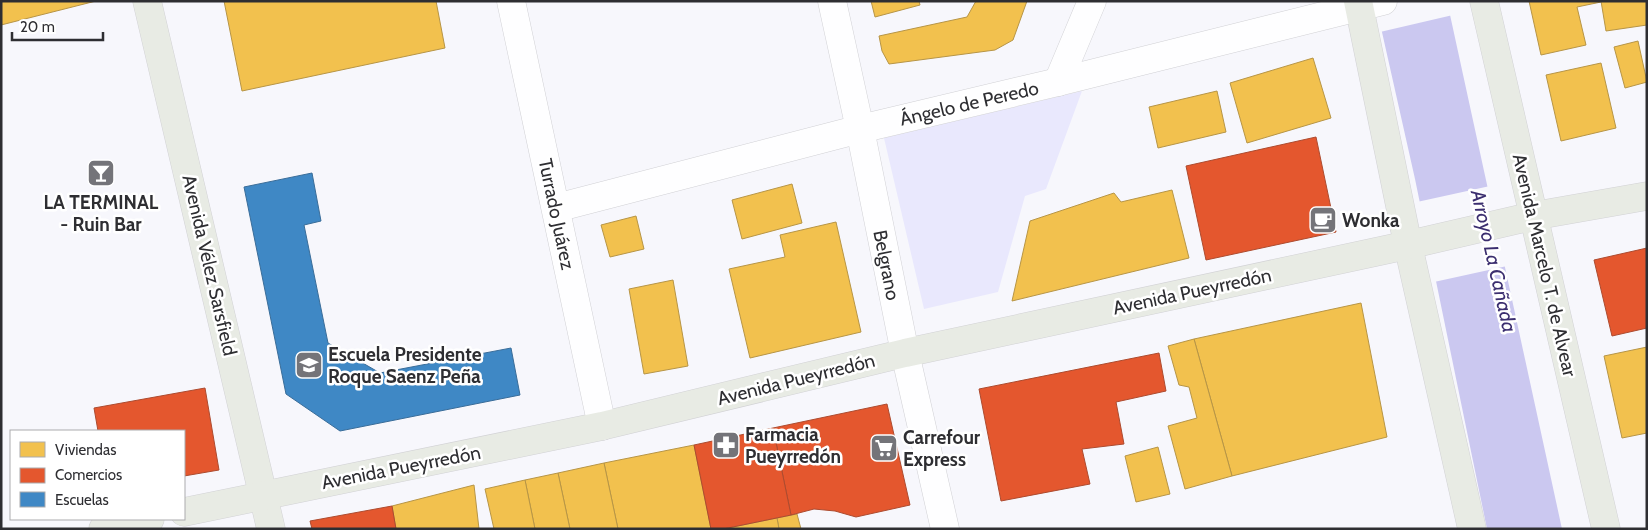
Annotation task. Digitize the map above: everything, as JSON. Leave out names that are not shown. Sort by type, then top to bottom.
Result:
[{"type":"main road","name":"Avenida Vélez Sarsfield","points":[[147,1],[271,529]]},
{"type":"main road","name":"Avenida Marcelo T. de Alvear","points":[[1484,1],[1606,529]]},
{"type":"main road","points":[[1367,3],[1419,242],[1472,529]]},
{"type":"main road","points":[[1533,216],[1647,196]]},
{"type":"main road","name":"Avenida Pueyrredón","points":[[185,512],[602,426],[905,353],[1533,216]]},
{"type":"main road","points":[[103,529],[145,520]]},
{"type":"street","name":"Turrado Juárez","points":[[511,1],[602,426]]},
{"type":"street","name":"Belgrano","points":[[832,1],[905,353],[945,529]]},
{"type":"street","points":[[1058,82],[1092,1]]},
{"type":"street","name":"Ángelo de Peredo","points":[[556,208],[860,129],[1058,82],[1367,3]]},
{"type":"shaded area","points":[[1082,91],[1046,189],[1025,196],[998,292],[924,309],[884,138]]},
{"type":"water","name":"Arroyo La Cañada","points":[[1375,1],[1447,1],[1562,529],[1487,529],[1415,179]]},
{"type":"pier","points":[[1373,1],[1450,1],[1453,15],[1380,32]]},
{"type":"pier","points":[[1490,186],[1507,266],[1434,282],[1417,202]]},
{"type":"building: Viviendas","points":[[1,1],[96,1],[1,25]]},
{"type":"building: Viviendas","points":[[224,1],[436,1],[445,48],[242,91]]},
{"type":"building: Viviendas","points":[[871,1],[919,1],[920,5],[875,17]]},
{"type":"building: Viviendas","points":[[976,1],[1027,1],[1013,40],[995,50],[889,64],[882,51],[879,36],[967,17]]},
{"type":"building: Viviendas","points":[[1529,1],[1601,1],[1577,7],[1586,45],[1541,55]]},
{"type":"building: Viviendas","points":[[1601,1],[1647,1],[1647,25],[1606,31]]},
{"type":"building: Viviendas","points":[[1638,41],[1647,82],[1625,88],[1614,47]]},
{"type":"building: Viviendas","points":[[1313,58],[1331,118],[1247,143],[1230,83]]},
{"type":"building: Viviendas","points":[[1601,63],[1616,128],[1561,141],[1546,75]]},
{"type":"building: Viviendas","points":[[1217,91],[1226,132],[1158,148],[1149,107]]},
{"type":"building: Viviendas","points":[[792,184],[802,223],[742,239],[732,200]]},
{"type":"building: Viviendas","points":[[1172,190],[1189,258],[1012,301],[1030,221],[1114,193],[1121,202]]},
{"type":"building: Viviendas","points":[[636,216],[644,249],[610,257],[601,225]]},
{"type":"building: Viviendas","points":[[836,222],[861,332],[750,358],[729,269],[785,257],[780,235]]},
{"type":"building: Viviendas","points":[[673,280],[688,366],[644,374],[629,289]]},
{"type":"building: Viviendas","points":[[1361,303],[1387,437],[1232,476],[1194,339]]},
{"type":"building: Viviendas","points":[[1194,339],[1232,476],[1185,489],[1168,426],[1197,418],[1189,387],[1179,385],[1168,346]]},
{"type":"building: Viviendas","points":[[1647,347],[1647,433],[1622,438],[1604,356]]},
{"type":"building: Viviendas","points":[[694,445],[711,529],[618,529],[604,463]]},
{"type":"building: Viviendas","points":[[1158,447],[1170,494],[1136,502],[1125,456]]},
{"type":"building: Viviendas","points":[[604,463],[618,529],[570,529],[558,473]]},
{"type":"building: Viviendas","points":[[558,473],[570,529],[535,529],[525,480]]},
{"type":"building: Viviendas","points":[[525,480],[535,529],[494,529],[485,489]]},
{"type":"building: Viviendas","points":[[474,485],[479,529],[396,529],[392,506]]},
{"type":"building: Viviendas","points":[[797,514],[801,529],[779,529],[777,518]]},
{"type":"building: Viviendas","points":[[777,518],[779,529],[723,529]]},
{"type":"building: Comercios","points":[[1316,137],[1336,232],[1206,260],[1186,166]]},
{"type":"building: Comercios","points":[[1647,248],[1647,328],[1612,336],[1594,260]]},
{"type":"building: Comercios","points":[[1159,353],[1166,391],[1116,402],[1124,444],[1082,449],[1090,484],[1001,501],[979,389]]},
{"type":"building: Comercios","points":[[205,388],[219,470],[185,476],[185,430],[98,430],[94,408]]},
{"type":"building: Comercios","points":[[887,404],[910,505],[856,517],[835,511],[814,509],[791,515],[773,428]]},
{"type":"building: Comercios","points":[[773,428],[791,515],[723,529],[711,529],[694,445]]},
{"type":"building: Comercios","points":[[392,506],[396,529],[312,529],[310,521]]},
{"type":"building: Escuelas","points":[[312,173],[321,221],[304,225],[328,343],[380,373],[511,348],[520,395],[340,431],[286,394],[244,187]]},
{"type":"place","name":"LA TERMINAL - Ruin Bar","points":[[101,173]]},
{"type":"place","name":"Wonka","points":[[1323,220]]},
{"type":"place","name":"Escuela Presidente Roque Saenz Peña","points":[[309,365]]},
{"type":"place","name":"Farmacia Pueyrredón","points":[[726,445]]},
{"type":"place","name":"Carrefour Express","points":[[884,448]]}]
